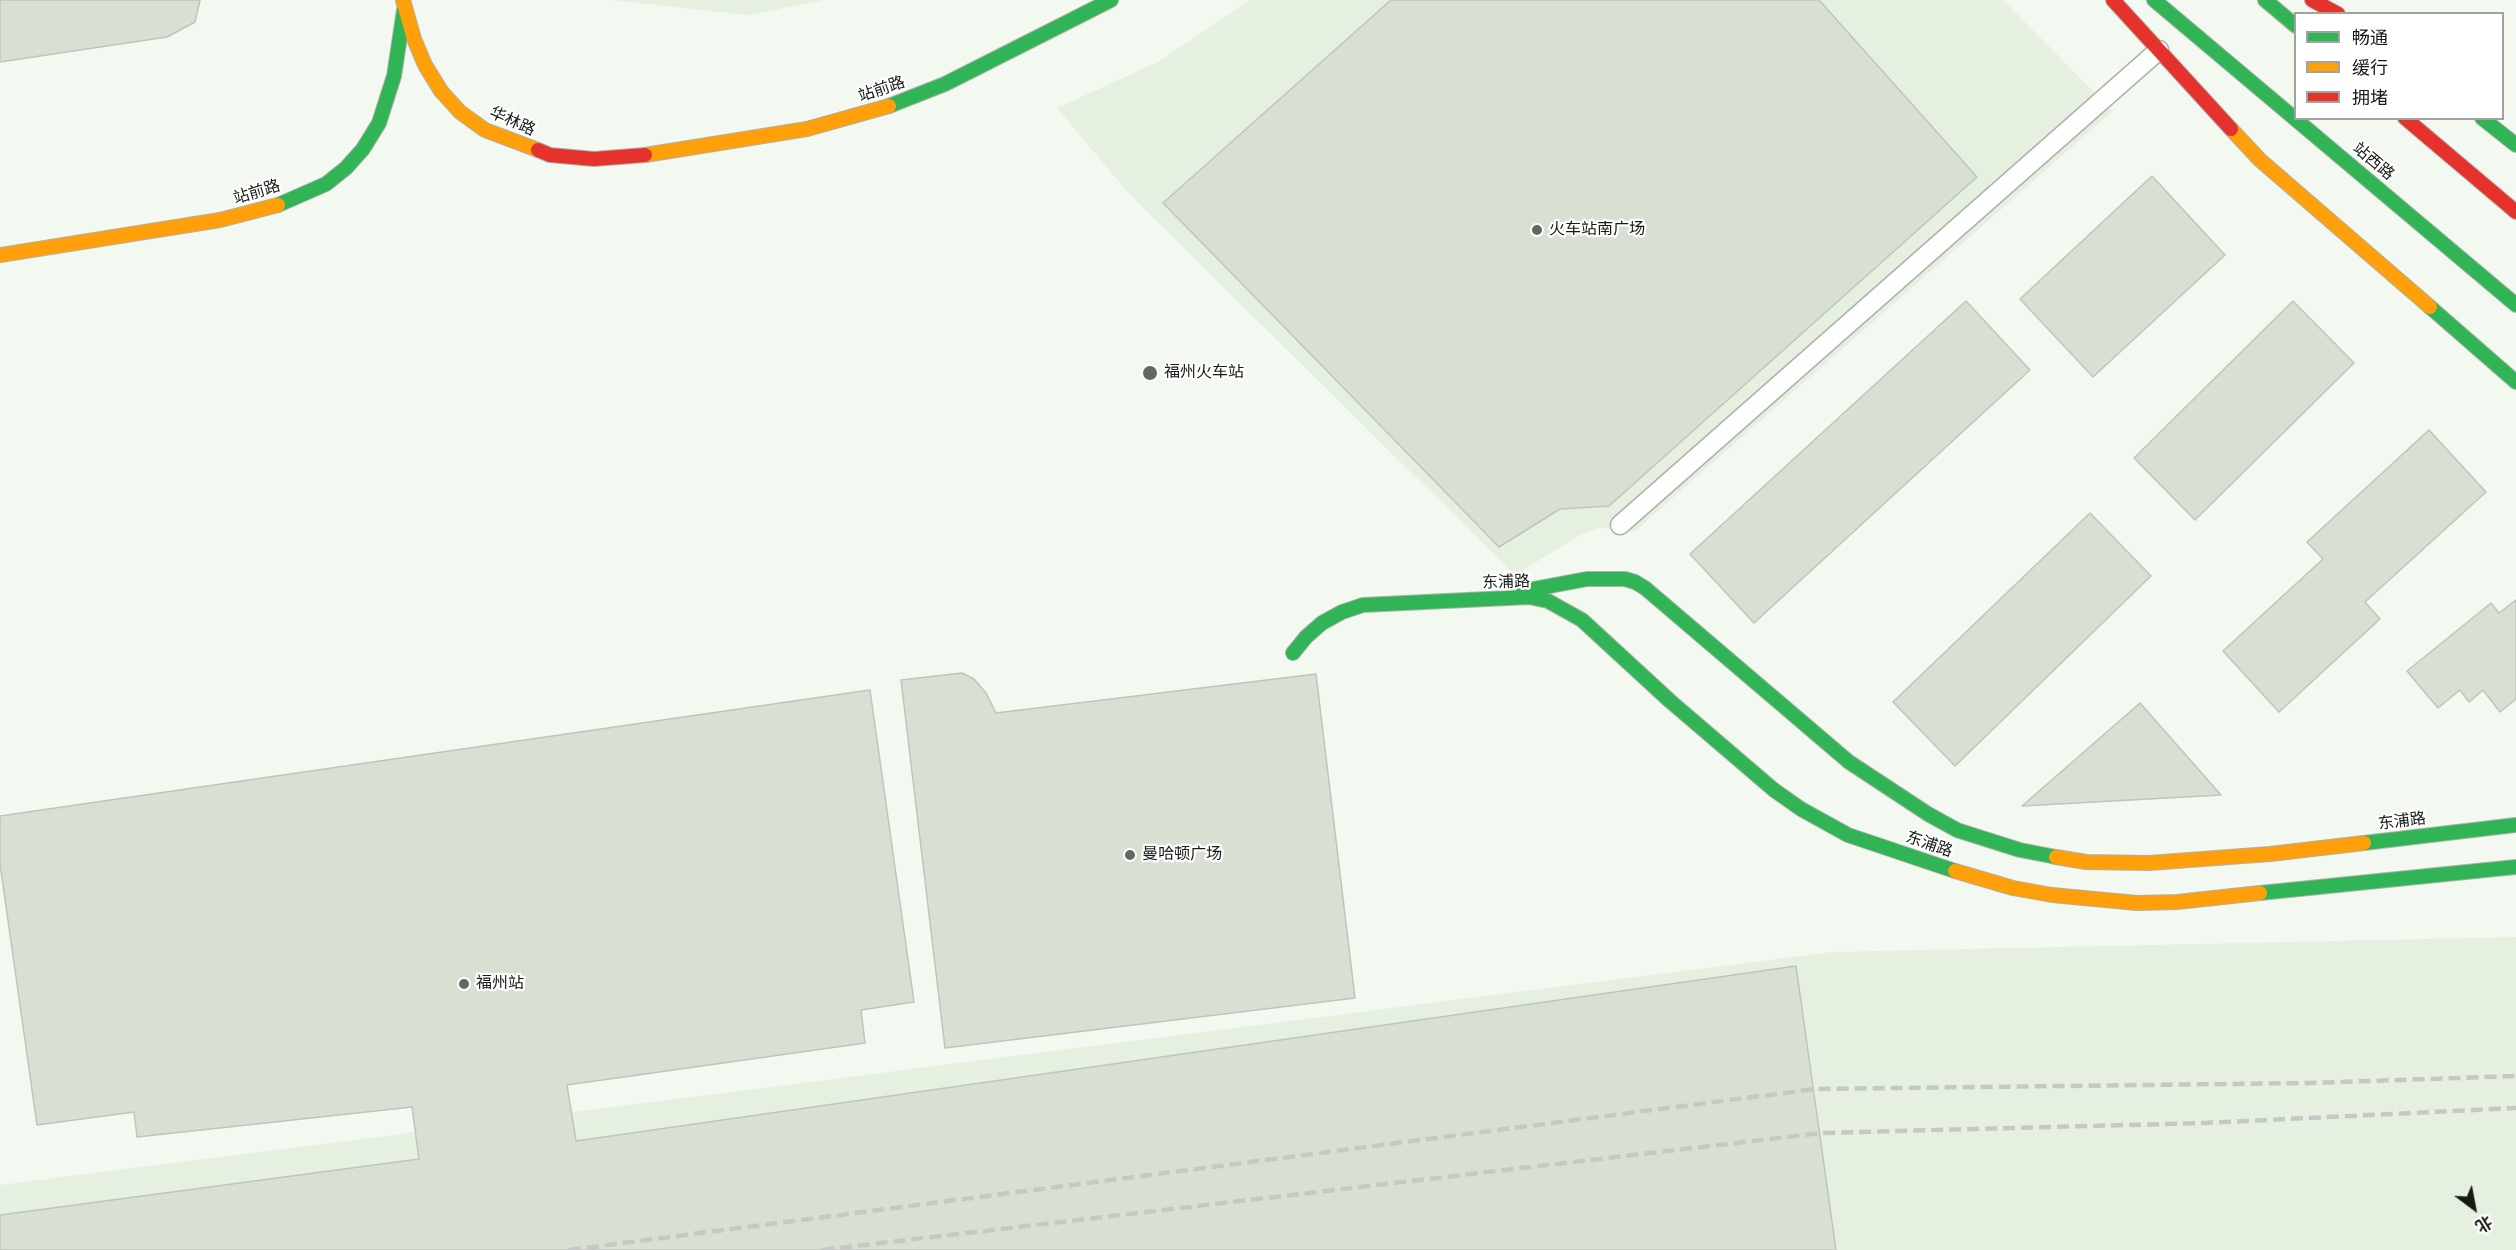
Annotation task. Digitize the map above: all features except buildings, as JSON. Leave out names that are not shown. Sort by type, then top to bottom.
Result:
[{"type":"street","name":"站前路","points":[[645,155],[807,129],[894,104],[945,84],[1065,26],[1111,0]]},
{"type":"street","points":[[2113,0],[2260,160],[2516,382]]},
{"type":"street","name":"站西路","points":[[2154,0],[2294,118]]},
{"type":"street","points":[[2265,0],[2294,25]]},
{"type":"street","points":[[2312,0],[2334,12]]},
{"type":"street","name":"站前路","points":[[0,255],[220,220],[260,211],[326,184],[346,168],[363,149],[379,123],[394,76],[403,5]]},
{"type":"street","name":"华林路","points":[[403,5],[425,65],[441,92],[460,112],[485,130],[550,156],[594,159],[645,155]]},
{"type":"street","name":"站西路","points":[[2296,120],[2516,305]]},
{"type":"street","points":[[2407,120],[2516,212]]},
{"type":"street","points":[[2485,120],[2516,145]]},
{"type":"street","name":"东浦路","points":[[1471,601],[1587,579],[1625,579],[1635,582],[1645,588],[1849,762],[1920,809],[1957,830],[2020,850],[2086,862],[2149,863],[2270,854],[2516,825]]},
{"type":"street","name":"东浦路","points":[[1471,601],[1529,597],[1557,604],[1582,620],[1670,701],[1774,790],[1801,809],[1848,835],[2013,888],[2100,900],[2137,903],[2178,902],[2516,867]]},
{"type":"street","points":[[1293,653],[1306,637],[1322,624],[1342,612],[1362,605],[1471,601]]},
{"type":"lane","points":[[1620,525],[2159,51]]},
{"type":"shaded area","points":[[611,0],[823,0],[748,15]]},
{"type":"shaded area","points":[[1250,0],[2003,0],[2113,111],[1635,531],[1600,528],[1580,535],[1515,575],[1131,196],[1057,108],[1158,62]]},
{"type":"shaded area","points":[[2516,937],[2516,1250],[0,1250],[0,1185],[1832,952]]},
{"type":"railway","points":[[569,1250],[1815,1089],[2310,1083],[2516,1076]]},
{"type":"railway","points":[[822,1250],[1821,1133],[2204,1123],[2516,1108]]},
{"type":"traffic: fast","points":[[889,106],[945,84],[1111,0]]},
{"type":"traffic: fast","points":[[2154,0],[2294,118]]},
{"type":"traffic: fast","points":[[2265,0],[2294,24]]},
{"type":"traffic: fast","points":[[278,205],[326,184],[346,168],[363,149],[379,123],[394,76],[404,10]]},
{"type":"traffic: fast","points":[[2296,120],[2516,305]]},
{"type":"traffic: fast","points":[[2485,120],[2516,145]]},
{"type":"traffic: fast","points":[[2430,307],[2516,382]]},
{"type":"traffic: fast","points":[[1523,591],[1587,579],[1625,579],[1635,582],[1645,588],[1849,762],[1928,814],[1957,830],[2020,850],[2056,857]]},
{"type":"traffic: fast","points":[[1293,653],[1322,623],[1342,612],[1363,605],[1529,597],[1548,601],[1582,620],[1670,701],[1774,790],[1801,809],[1848,835],[1955,871]]},
{"type":"traffic: fast","points":[[2364,843],[2516,825]]},
{"type":"traffic: fast","points":[[2260,893],[2516,867]]},
{"type":"traffic: slow","points":[[403,0],[414,39],[425,65],[441,91],[460,112],[485,130],[538,150]]},
{"type":"traffic: slow","points":[[645,155],[807,129],[889,106]]},
{"type":"traffic: slow","points":[[2231,129],[2260,160],[2430,307]]},
{"type":"traffic: slow","points":[[0,255],[220,220],[278,205]]},
{"type":"traffic: slow","points":[[2056,857],[2086,862],[2149,863],[2270,854],[2364,843]]},
{"type":"traffic: slow","points":[[1955,871],[2013,888],[2052,895],[2137,903],[2177,902],[2260,893]]},
{"type":"traffic: jam","points":[[2113,0],[2231,129]]},
{"type":"traffic: jam","points":[[2312,0],[2334,12]]},
{"type":"traffic: jam","points":[[2407,120],[2516,212]]},
{"type":"traffic: jam","points":[[538,150],[550,155],[594,159],[645,155]]},
{"type":"place","name":"火车站南广场","points":[[1537,230]]},
{"type":"place","name":"福州火车站","points":[[1150,373]]},
{"type":"place","name":"曼哈顿广场","points":[[1130,855]]},
{"type":"place","name":"福州站","points":[[464,984]]}]
